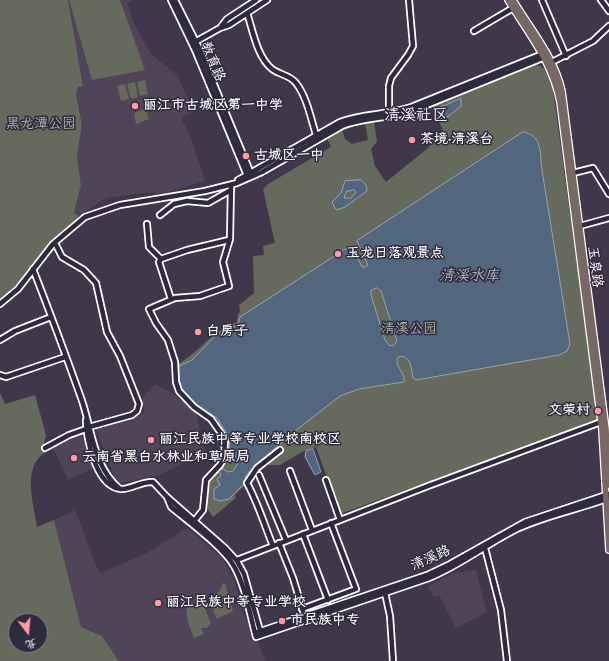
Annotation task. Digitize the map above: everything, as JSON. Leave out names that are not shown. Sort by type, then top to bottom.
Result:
[{"type":"main road","name":"玉泉路","points":[[508,0],[552,62],[563,96],[605,420],[609,486]]},
{"type":"main road","name":"玉泉路","points":[[513,0],[546,54],[554,76],[560,102],[605,420],[609,550]]},
{"type":"street","name":"教育路","points":[[171,0],[195,50],[250,176]]},
{"type":"street","name":"教育路","points":[[175,0],[196,42],[250,176]]},
{"type":"street","points":[[220,28],[227,20],[256,0]]},
{"type":"street","points":[[196,42],[220,28],[229,25],[267,0]]},
{"type":"street","points":[[389,113],[389,86],[391,78],[413,46],[409,0]]},
{"type":"street","points":[[542,0],[566,56]]},
{"type":"street","points":[[602,0],[609,11]]},
{"type":"street","points":[[474,31],[513,8]]},
{"type":"street","points":[[247,13],[258,47],[267,64],[275,71],[290,78],[299,87],[316,135]]},
{"type":"street","points":[[552,62],[593,41],[609,26]]},
{"type":"street","points":[[0,304],[14,293],[55,242],[85,217],[98,211],[120,205],[224,187],[250,176],[342,126],[355,121],[390,118],[412,111],[546,54]]},
{"type":"street","points":[[160,215],[172,205],[182,202],[208,203],[316,135],[349,119],[389,113],[424,102],[546,54]]},
{"type":"street","points":[[573,173],[593,168],[609,194]]},
{"type":"street","points":[[224,187],[231,188]]},
{"type":"street","points":[[195,520],[203,510],[207,479],[220,466],[224,458],[225,441],[213,421],[189,402],[176,385],[175,362],[168,340],[156,323],[149,309],[171,299],[200,296],[230,286],[223,264],[229,240],[231,188]]},
{"type":"street","points":[[181,195],[182,202]]},
{"type":"street","points":[[580,226],[609,218]]},
{"type":"street","points":[[147,224],[149,247],[161,259],[160,262],[171,299]]},
{"type":"street","points":[[161,259],[186,250],[229,240]]},
{"type":"street","points":[[45,448],[69,435],[87,428],[132,415],[137,411],[139,404],[120,356],[107,332],[96,283],[84,270],[62,257],[55,242]]},
{"type":"street","points":[[33,269],[80,395],[86,420],[87,442],[104,481],[112,487],[120,489],[152,482],[237,560],[244,574],[258,634]]},
{"type":"street","points":[[0,340],[15,331],[52,317]]},
{"type":"street","points":[[0,375],[6,377],[65,357]]},
{"type":"street","points":[[237,560],[312,530],[605,420]]},
{"type":"street","points":[[273,546],[257,507],[256,500],[247,483],[257,468],[280,450]]},
{"type":"street","points":[[290,471],[312,530]]},
{"type":"street","points":[[259,475],[286,540]]},
{"type":"street","points":[[326,480],[340,520]]},
{"type":"street","name":"清溪路","points":[[258,634],[385,593],[438,574],[512,532],[534,522],[607,496]]},
{"type":"street","name":"清溪路","points":[[258,634],[304,616],[427,574],[450,564],[525,522],[607,496]]},
{"type":"street","points":[[167,497],[171,507],[222,551],[233,564],[239,576],[258,634]]},
{"type":"street","points":[[302,609],[356,589],[331,523]]},
{"type":"street","points":[[302,534],[328,600]]},
{"type":"street","points":[[279,543],[293,578],[304,616]]},
{"type":"street","points":[[485,548],[501,610],[507,661]]},
{"type":"street","points":[[385,593],[390,616],[394,661]]},
{"type":"shaded area","name":"丽江市古城区第一中学","points":[[68,0],[132,0],[127,3],[134,23],[151,54],[177,75],[194,111],[181,118],[190,136],[205,181],[164,193],[143,193],[106,198],[79,216],[74,214],[81,185],[77,156],[82,125],[76,94],[78,87],[83,86]]},
{"type":"shaded area","name":"丽江民族中等专业学校南校区","points":[[155,384],[177,396],[196,412],[205,453],[159,475],[123,483],[115,479],[95,427],[143,414],[145,405],[143,404],[143,397]]},
{"type":"shaded area","name":"云南省黑白水林业和草原局","points":[[81,433],[94,468],[68,480],[53,448]]},
{"type":"shaded area","name":"丽江民族中等专业学校","points":[[75,510],[97,568],[101,573],[145,554],[187,528],[223,559],[234,580],[253,641],[258,641],[265,661],[119,661],[102,636],[81,627],[54,520]]},
{"type":"shaded area","points":[[476,570],[487,612],[456,628],[439,595],[434,597],[428,586],[453,573]]},
{"type":"green space","name":"黑龙潭公园","points":[[0,0],[68,0],[83,86],[78,87],[76,94],[82,125],[77,156],[81,185],[74,213],[79,216],[50,244],[16,286],[0,299]]},
{"type":"green space","points":[[69,0],[120,0],[145,70],[92,80]]},
{"type":"green space","name":"清溪公园","points":[[536,65],[545,70],[551,80],[598,420],[340,514],[316,447],[304,451],[280,465],[264,465],[235,495],[236,498],[213,517],[206,504],[205,494],[207,485],[227,451],[227,440],[224,431],[218,424],[188,400],[182,393],[177,382],[176,365],[192,354],[220,330],[237,322],[238,314],[240,312],[239,305],[254,293],[253,256],[264,255],[263,246],[275,243],[263,189],[268,184],[331,147],[327,138],[342,129],[345,139],[352,144],[368,140],[365,123],[374,121],[377,142],[371,149],[375,166],[386,182],[428,148],[443,130],[432,107]]},
{"type":"green space","points":[[145,80],[148,94],[140,96],[137,82]]},
{"type":"green space","points":[[135,82],[138,97],[131,99],[127,84]]},
{"type":"green space","points":[[125,84],[129,99],[121,101],[117,86]]},
{"type":"green space","points":[[145,109],[149,119],[136,124],[134,113]]},
{"type":"green space","points":[[0,393],[5,404],[35,395],[46,435],[43,448],[46,452],[38,458],[31,476],[32,497],[37,527],[54,520],[81,627],[102,636],[119,661],[0,661]]},
{"type":"green space","points":[[223,583],[225,583],[233,611],[217,619],[209,601],[216,593],[219,592]]},
{"type":"green space","points":[[189,604],[203,604],[211,623],[207,628],[201,628],[204,634],[194,638],[189,626],[186,612]]},
{"type":"water","points":[[461,99],[461,106],[449,116],[442,119],[436,117],[434,110]]},
{"type":"water","name":"清溪水库","points":[[523,132],[529,133],[536,140],[541,154],[541,164],[570,344],[567,351],[559,355],[416,380],[413,378],[409,361],[400,356],[397,359],[397,362],[404,376],[404,382],[359,389],[340,396],[295,431],[258,463],[246,475],[244,484],[229,499],[220,501],[214,499],[214,489],[220,485],[217,479],[221,476],[219,470],[223,469],[228,472],[233,471],[237,465],[237,458],[230,450],[229,437],[217,418],[189,400],[183,392],[179,379],[179,366],[192,360],[216,335],[238,325],[240,317],[350,246],[353,248],[362,267],[366,267],[368,265],[357,241]],"holes":[[[377,288],[381,291],[397,341],[393,346],[389,345],[385,340],[371,295],[371,291]]]},
{"type":"water","points":[[361,180],[366,185],[367,191],[345,207],[337,210],[332,202],[341,193],[345,181]],"holes":[[[354,190],[356,192],[351,198],[344,198],[346,192]]]},
{"type":"water","points":[[313,449],[321,472],[315,475],[305,457],[306,451]]},
{"type":"place","name":"丽江市古城区第一中学","points":[[135,106]]},
{"type":"place","name":"茶境·清溪台","points":[[412,140]]},
{"type":"place","name":"古城区一中","points":[[246,156]]},
{"type":"place","name":"玉龙日落观景点","points":[[338,254]]},
{"type":"place","name":"白房子","points":[[198,332]]},
{"type":"place","name":"文荣村","points":[[598,411]]},
{"type":"place","name":"丽江民族中等专业学校南校区","points":[[151,440]]},
{"type":"place","name":"云南省黑白水林业和草原局","points":[[74,458]]},
{"type":"place","name":"丽江民族中等专业学校","points":[[158,603]]},
{"type":"place","name":"市民族中专","points":[[282,621]]},
{"type":"district","name":"清溪社区","points":[[416,117]]}]
